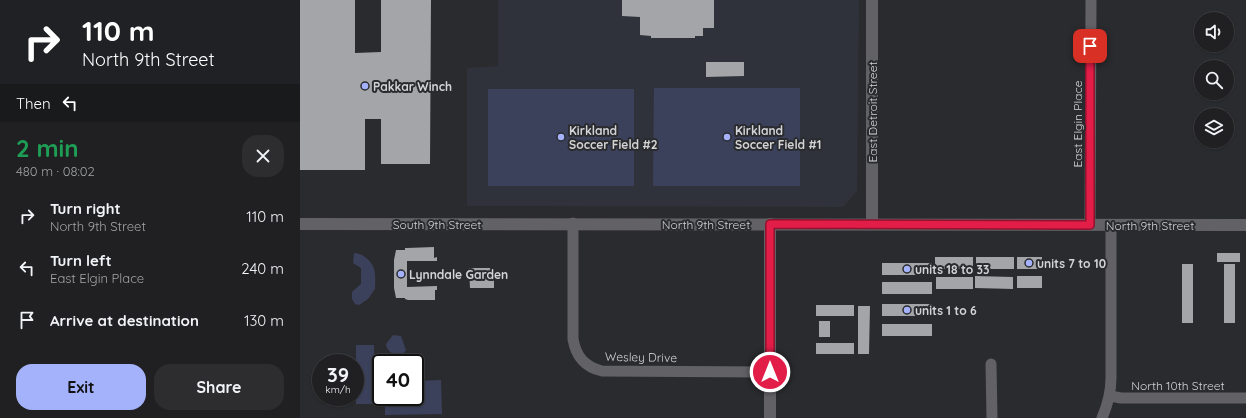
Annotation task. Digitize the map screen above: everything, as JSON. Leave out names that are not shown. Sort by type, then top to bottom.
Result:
[{"type":"main road","name":"East Detroit Street","points":[[872,0],[872,224]]},
{"type":"main road","name":"North 9th Street","points":[[573,223],[1090,225],[1246,224]]},
{"type":"main road","name":"South 9th Street","points":[[300,224],[573,223]]},
{"type":"main road","points":[[770,224],[770,418]]},
{"type":"street","name":"East Elgin Place","points":[[1090,225],[1091,0]]},
{"type":"street","name":"Wesley Drive","points":[[573,223],[573,339],[580,358],[589,367],[602,371],[770,372]]},
{"type":"street","points":[[1102,418],[1108,405],[1111,378],[1110,225]]},
{"type":"street","points":[[991,364],[992,418]]},
{"type":"street","name":"North 10th Street","points":[[1110,396],[1121,398],[1246,398]]},
{"type":"shaded area","points":[[498,0],[859,0],[857,191],[843,207],[467,206],[467,68],[498,66]]},
{"type":"shaded area","name":"Kirkland Soccer Field #1","points":[[654,88],[800,88],[800,186],[653,186]]},
{"type":"shaded area","name":"Kirkland Soccer Field #2","points":[[488,89],[634,89],[634,186],[488,186]]},
{"type":"shaded area","points":[[354,253],[360,254],[369,260],[373,266],[375,274],[375,289],[368,299],[359,305],[355,304],[352,299],[352,292],[361,284],[361,268],[353,263]]},
{"type":"shaded area","points":[[393,335],[401,336],[406,350],[404,353],[393,354],[390,352],[386,344]]},
{"type":"shaded area","points":[[356,345],[374,345],[374,354],[372,354],[372,404],[364,404],[364,354],[356,354]]},
{"type":"shaded area","points":[[441,380],[442,414],[385,415],[385,406],[424,406],[424,381]]},
{"type":"building","name":"Pakkar Winch","points":[[300,0],[355,0],[355,53],[381,52],[381,0],[431,0],[430,164],[381,164],[381,119],[365,119],[365,170],[300,170]]},
{"type":"building","points":[[622,0],[714,0],[714,28],[703,28],[703,36],[695,36],[695,38],[651,38],[651,36],[640,35],[640,17],[622,16]]},
{"type":"building","points":[[706,62],[744,62],[744,76],[706,77]]},
{"type":"building","name":"Lynndale Garden","points":[[434,247],[434,258],[437,257],[437,261],[407,261],[407,287],[437,286],[437,290],[435,290],[435,300],[408,300],[405,298],[396,298],[394,288],[394,260],[396,250],[405,250],[405,248]]},
{"type":"building","points":[[1217,253],[1240,253],[1240,262],[1217,262]]},
{"type":"building","points":[[935,257],[973,257],[973,269],[935,269]]},
{"type":"building","points":[[976,257],[1014,257],[1014,269],[976,269]]},
{"type":"building","name":"units 7 to 10","points":[[1017,257],[1042,257],[1042,269],[1017,269]]},
{"type":"building","name":"units 18 to 33","points":[[882,263],[932,263],[932,275],[882,275]]},
{"type":"building","points":[[1182,264],[1193,264],[1193,323],[1182,323]]},
{"type":"building","points":[[1224,264],[1235,264],[1235,323],[1224,323]]},
{"type":"building","points":[[469,268],[494,268],[494,288],[470,288]]},
{"type":"building","name":"units 1 to 6","points":[[975,276],[1013,277],[1013,289],[975,288]]},
{"type":"building","name":"units 7 to 10","points":[[1017,276],[1042,276],[1042,288],[1017,288]]},
{"type":"building","points":[[936,277],[973,277],[973,289],[936,289]]},
{"type":"building","points":[[882,282],[932,282],[932,294],[882,294]]},
{"type":"building","name":"units 1 to 6","points":[[882,304],[932,304],[932,316],[882,316]]},
{"type":"building","points":[[816,305],[854,305],[854,316],[816,316]]},
{"type":"building","points":[[858,306],[870,306],[869,354],[858,354]]},
{"type":"building","points":[[819,321],[830,321],[830,337],[819,337]]},
{"type":"building","points":[[882,324],[932,324],[932,336],[882,336]]},
{"type":"building","points":[[816,343],[854,343],[854,354],[816,354]]},
{"type":"place","name":"Pakkar Winch","points":[[365,86]]},
{"type":"place","name":"Kirkland Soccer Field #2","points":[[561,137]]},
{"type":"place","name":"Kirkland Soccer Field #1","points":[[727,137]]},
{"type":"place","name":"units 7 to 10","points":[[1029,263]]},
{"type":"place","name":"units 18 to 33","points":[[907,269]]},
{"type":"place","name":"Lynndale Garden","points":[[401,274]]},
{"type":"place","name":"units 1 to 6","points":[[907,310]]},
{"type":"route","points":[[770,372],[770,224],[1090,225],[1090,46]]}]
